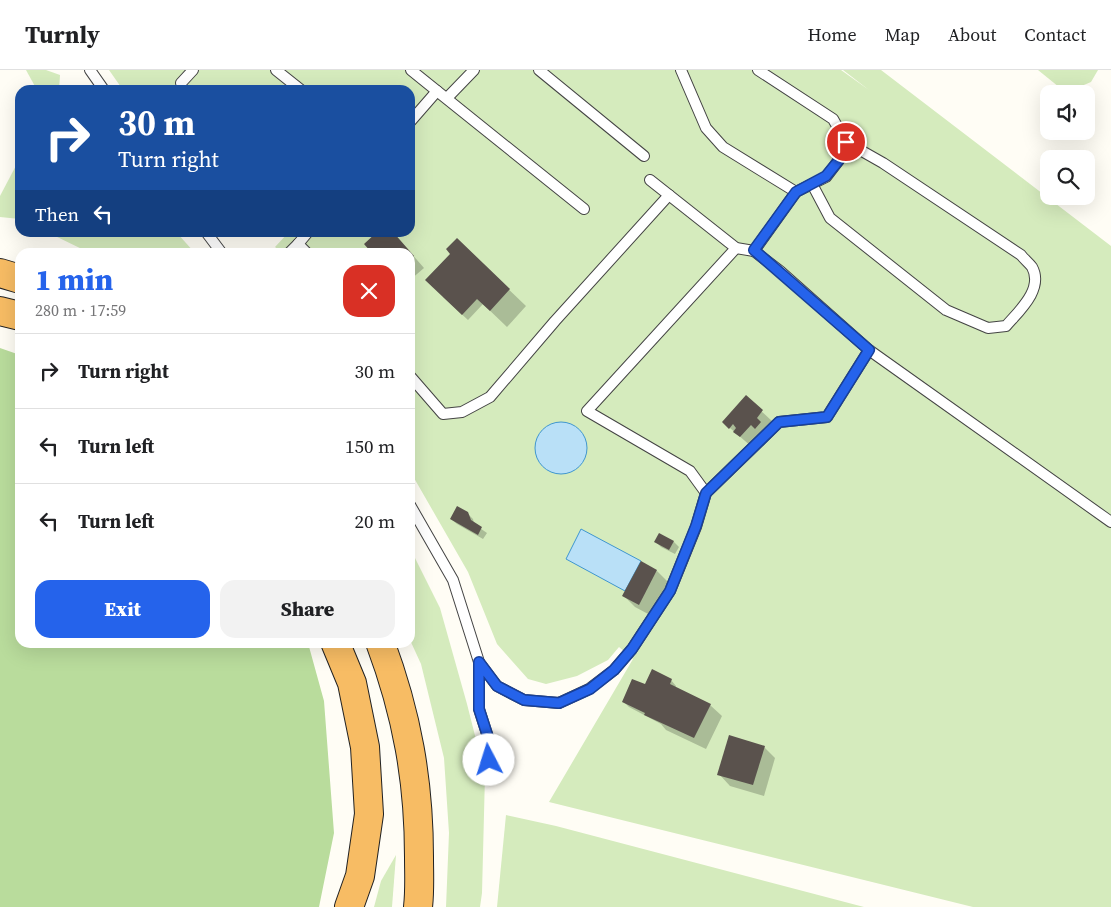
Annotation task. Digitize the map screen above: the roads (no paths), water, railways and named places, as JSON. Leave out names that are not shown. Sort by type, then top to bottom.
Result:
[{"type":"highway","points":[[0,273],[15,277]]},
{"type":"highway","points":[[0,311],[15,315]]},
{"type":"highway","points":[[337,648],[352,683],[365,747],[369,814],[360,876],[349,907]]},
{"type":"highway","points":[[382,648],[391,671],[411,748],[419,819],[418,907]]},
{"type":"lane","points":[[90,70],[100,85]]},
{"type":"lane","points":[[181,83],[193,70]]},
{"type":"lane","points":[[276,70],[295,85]]},
{"type":"lane","points":[[411,70],[584,209]]},
{"type":"lane","points":[[447,98],[474,70]]},
{"type":"lane","points":[[539,70],[644,156]]},
{"type":"lane","points":[[681,70],[706,128],[722,147],[796,192]]},
{"type":"lane","points":[[758,70],[833,119],[846,142],[882,163],[1021,255],[1031,267],[1035,278],[1029,301],[1006,326],[988,328],[946,310],[830,218],[812,184]]},
{"type":"lane","points":[[415,116],[437,90]]},
{"type":"lane","points":[[754,250],[796,192],[826,176],[839,160],[846,142]]},
{"type":"lane","points":[[650,180],[736,248],[754,250],[869,350],[1111,522]]},
{"type":"lane","points":[[415,382],[443,414],[462,412],[490,397],[668,195]]},
{"type":"lane","points":[[210,237],[218,248]]},
{"type":"lane","points":[[294,248],[304,237]]},
{"type":"lane","points":[[298,244],[302,248]]},
{"type":"lane","points":[[706,493],[690,471],[588,411],[736,248]]},
{"type":"lane","points":[[479,662],[497,686],[524,700],[559,703],[590,689],[614,670],[632,649],[670,591],[696,526],[706,493],[779,422],[827,417],[869,350]]},
{"type":"lane","points":[[415,514],[453,580],[479,662],[479,709],[488,737],[489,760]]},
{"type":"water","points":[[556,422],[566,422],[580,429],[587,443],[587,453],[580,467],[566,474],[556,474],[546,470],[539,463],[535,453],[535,443],[539,433],[546,426]]},
{"type":"water","points":[[581,529],[641,561],[625,591],[566,559]]}]
